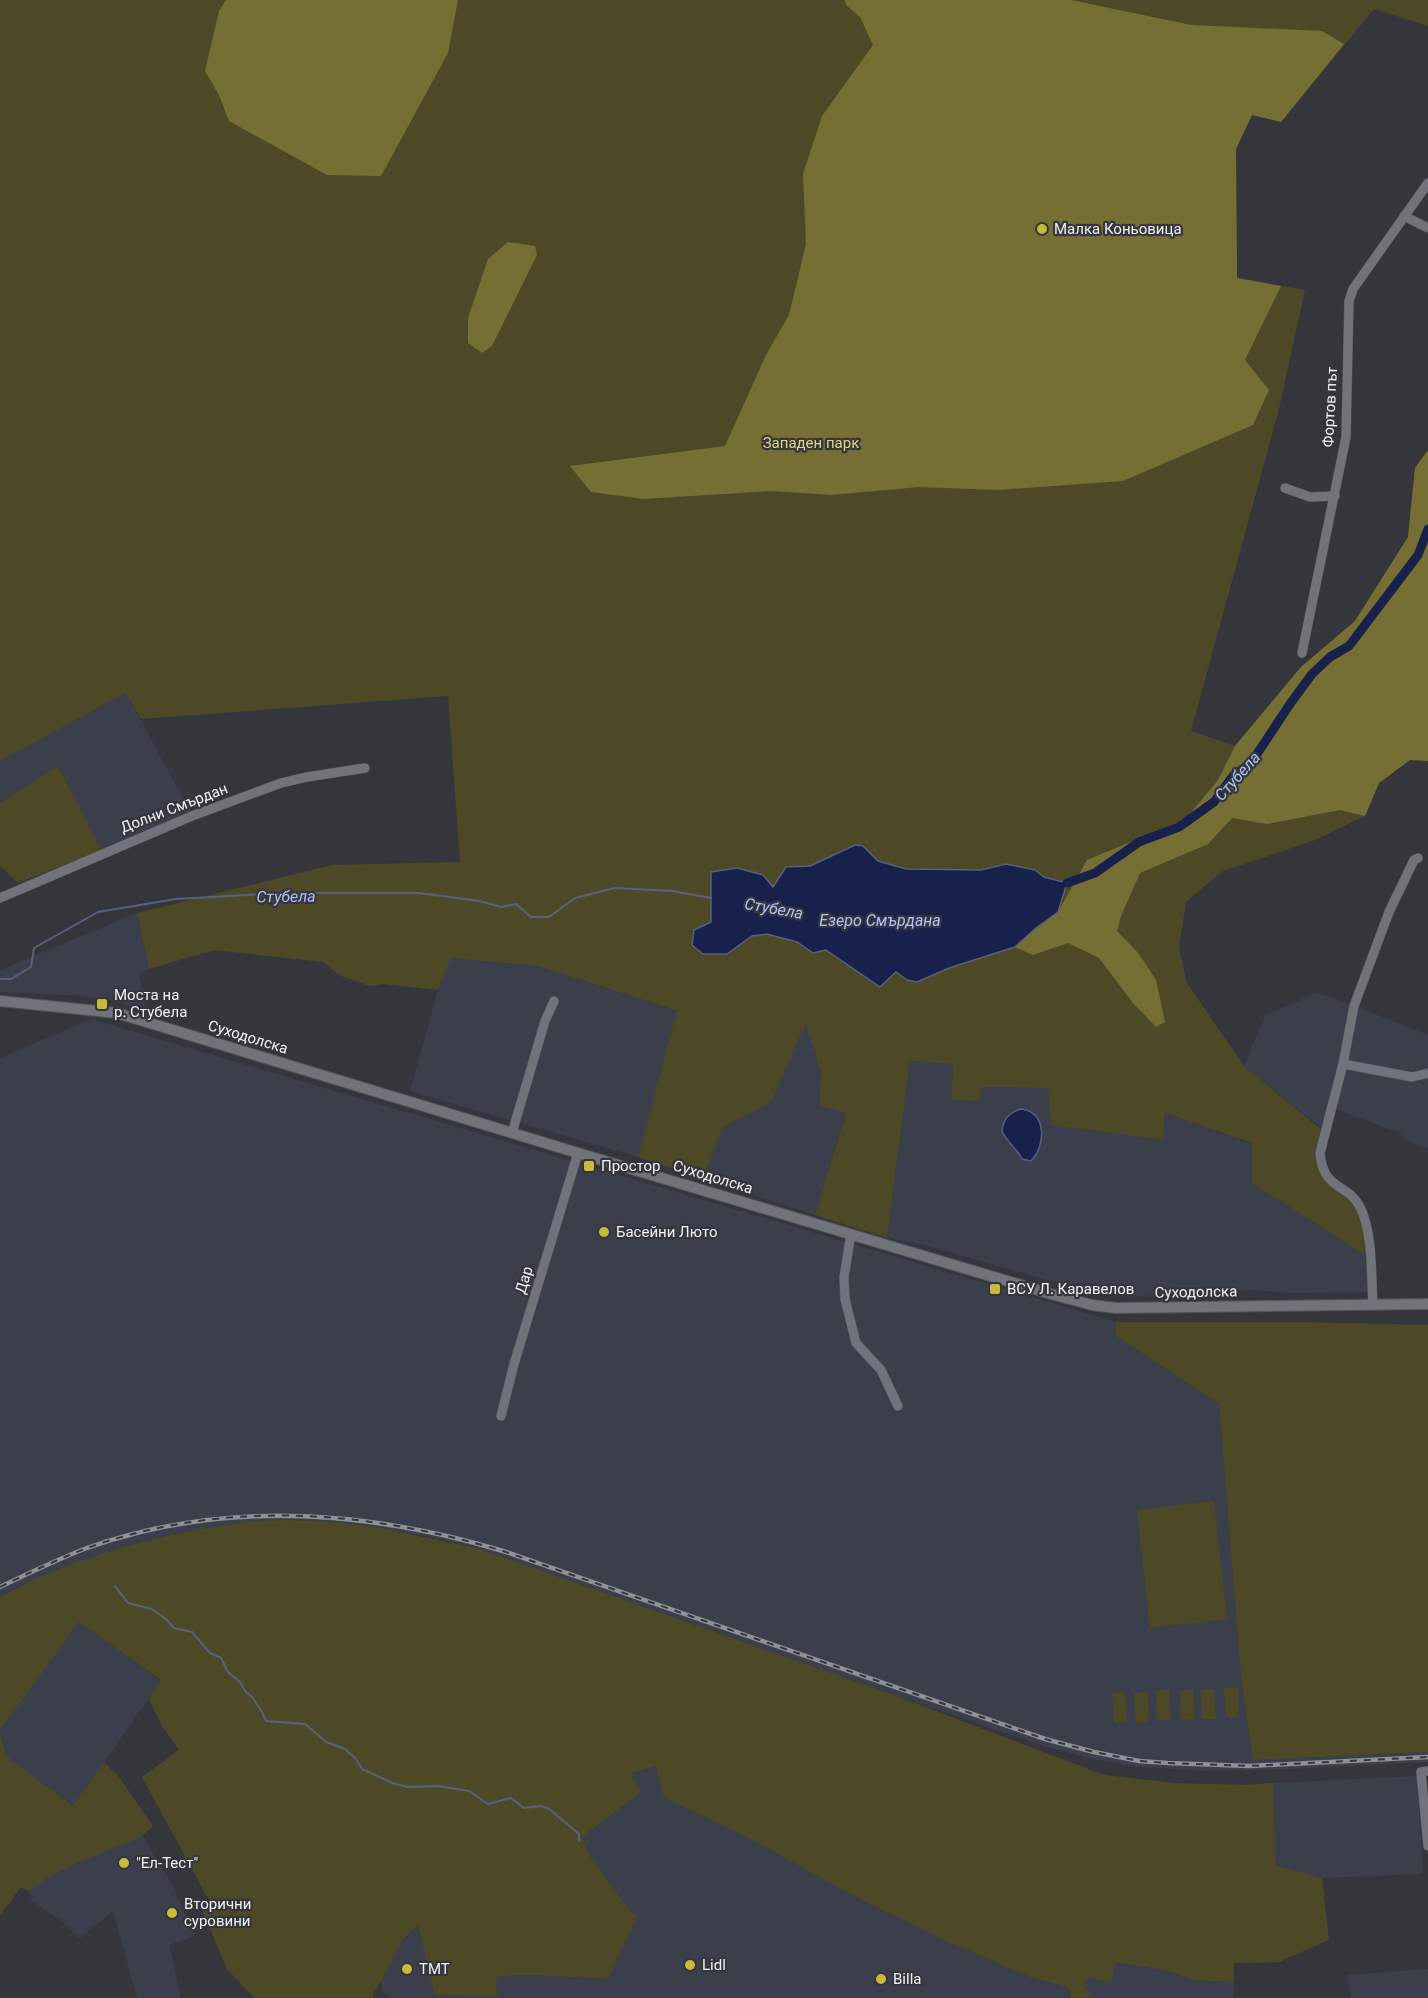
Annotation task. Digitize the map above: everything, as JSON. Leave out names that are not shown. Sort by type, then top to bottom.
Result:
[{"type":"street","name":"Фортов път","points":[[1302,653],[1346,437],[1348,301],[1353,289],[1428,183]]},
{"type":"street","points":[[1404,216],[1428,228]]},
{"type":"street","points":[[1285,488],[1310,497],[1335,496]]},
{"type":"street","name":"Долни Смърдан","points":[[0,898],[163,828],[281,783],[365,768]]},
{"type":"street","points":[[1373,1304],[1367,1230],[1361,1209],[1353,1199],[1328,1178],[1321,1164],[1320,1153],[1343,1064],[1354,1006],[1389,912],[1414,860],[1418,858]]},
{"type":"street","name":"Суходолска","points":[[0,1001],[117,1013],[578,1153],[1092,1305],[1116,1308],[1428,1304]]},
{"type":"street","points":[[512,1133],[545,1021],[554,1001]]},
{"type":"street","points":[[1343,1064],[1412,1077],[1428,1073]]},
{"type":"street","name":"Дар","points":[[501,1416],[514,1364],[578,1153]]},
{"type":"street","points":[[851,1234],[844,1277],[845,1299],[856,1343],[882,1370],[898,1406]]},
{"type":"street","points":[[1424,1772],[1428,1846]]},
{"type":"shaded area","points":[[126,693],[192,814],[102,850],[58,766],[0,803],[0,761]]},
{"type":"shaded area","points":[[137,913],[149,969],[139,974],[147,1014],[111,1000],[84,996],[0,992],[0,970]]},
{"type":"shaded area","points":[[450,958],[538,966],[678,1012],[638,1157],[410,1091],[438,990]]},
{"type":"shaded area","points":[[1315,993],[1332,997],[1428,1035],[1428,1149],[1404,1139],[1400,1133],[1332,1108],[1325,1131],[1244,1066],[1265,1016]]},
{"type":"shaded area","points":[[91,1019],[1116,1322],[1116,1336],[1219,1404],[1241,1677],[1253,1760],[1428,1752],[1428,1762],[1202,1771],[1131,1766],[1093,1759],[1044,1746],[894,1695],[477,1548],[425,1536],[335,1522],[286,1520],[226,1525],[166,1536],[96,1556],[15,1588],[0,1597],[0,1058]]},
{"type":"shaded area","points":[[806,1022],[821,1073],[819,1104],[846,1112],[815,1215],[704,1179],[722,1128],[771,1102]]},
{"type":"shaded area","points":[[910,1061],[953,1064],[951,1100],[982,1087],[1048,1088],[1051,1125],[1163,1140],[1165,1113],[1252,1144],[1252,1183],[1365,1255],[1369,1292],[1294,1293],[1251,1290],[1125,1297],[1089,1292],[925,1245],[887,1238]]},
{"type":"shaded area","points":[[79,1621],[161,1681],[74,1806],[5,1756],[0,1730]]},
{"type":"shaded area","points":[[656,1766],[743,1835],[867,1903],[946,1941],[1032,1978],[1071,1990],[1071,1998],[389,1998],[389,1994],[383,1994],[381,1983],[398,1947],[410,1931],[418,1926],[424,1949],[498,1996],[496,1985],[498,1976],[533,1975],[608,1979],[638,1916],[630,1911],[588,1853],[582,1837],[640,1793],[632,1773]]},
{"type":"shaded area","points":[[1417,1776],[1423,1874],[1322,1878],[1276,1865],[1273,1783]]},
{"type":"shaded area","points":[[142,1835],[168,1877],[195,1936],[169,1945],[181,1998],[137,1998],[113,1911],[79,1939],[61,1921],[32,1901],[29,1891],[42,1880],[66,1868]]},
{"type":"shaded area","points":[[1115,1962],[1173,1972],[1190,1980],[1234,1982],[1234,1998],[1094,1998],[1085,1988],[1087,1977]]},
{"type":"shaded area","points":[[1428,1969],[1428,1998],[1351,1998],[1347,1975]]},
{"type":"green space","name":"Западен парк","points":[[0,0],[1428,0],[1428,26],[1374,9],[1281,122],[1252,115],[1236,149],[1237,278],[1305,290],[1279,409],[1191,731],[1235,746],[1301,667],[1355,621],[1408,537],[1415,468],[1428,450],[1428,761],[1410,760],[1379,783],[1365,816],[1315,840],[1221,872],[1186,902],[1179,948],[1187,983],[1244,1066],[1321,1129],[1317,1153],[1326,1180],[1356,1207],[1363,1229],[1365,1255],[1252,1183],[1252,1143],[1165,1113],[1163,1140],[1051,1125],[1048,1088],[982,1087],[979,1101],[951,1100],[953,1064],[910,1061],[887,1238],[815,1215],[846,1113],[819,1105],[821,1073],[806,1023],[771,1102],[722,1128],[704,1179],[638,1157],[677,1011],[538,966],[451,958],[438,990],[384,984],[370,986],[341,976],[323,962],[214,950],[149,969],[137,913],[332,865],[460,862],[448,696],[141,719],[126,693],[0,761]]},
{"type":"green space","points":[[226,0],[458,0],[448,53],[381,176],[327,175],[229,121],[219,95],[205,71],[219,11]]},
{"type":"green space","points":[[845,0],[1071,0],[1191,25],[1322,31],[1344,44],[1281,122],[1252,115],[1236,149],[1237,278],[1281,286],[1245,360],[1269,390],[1253,425],[1123,481],[999,490],[919,487],[831,495],[772,491],[643,499],[591,492],[570,466],[725,446],[766,355],[789,315],[806,244],[803,174],[822,116],[873,45],[860,17],[846,5]]},
{"type":"green space","points":[[508,242],[535,246],[537,255],[492,346],[482,353],[468,343],[468,318],[488,259]]},
{"type":"green space","points":[[1428,450],[1428,761],[1410,760],[1379,783],[1365,816],[1340,810],[1267,824],[1232,818],[1208,844],[1140,873],[1121,916],[1117,931],[1139,954],[1156,980],[1165,1022],[1156,1027],[1133,1003],[1099,958],[1068,943],[1033,955],[1015,947],[1058,912],[1087,860],[1186,819],[1218,780],[1235,746],[1301,667],[1355,621],[1408,537],[1415,468]]},
{"type":"green space","points":[[58,766],[102,850],[18,883],[0,866],[0,803]]},
{"type":"green space","points":[[1116,1322],[1305,1322],[1428,1325],[1428,1752],[1253,1760],[1241,1677],[1219,1404],[1116,1336]]},
{"type":"green space","points":[[1214,1501],[1227,1619],[1150,1628],[1137,1510]]},
{"type":"green space","points":[[286,1520],[335,1522],[380,1528],[477,1548],[894,1695],[1104,1775],[1174,1783],[1246,1785],[1273,1783],[1276,1865],[1322,1878],[1329,1940],[1279,1962],[1234,1963],[1234,1982],[1190,1980],[1173,1972],[1115,1962],[1111,1982],[1087,1978],[1085,1988],[1094,1998],[1071,1998],[1071,1990],[1032,1978],[946,1941],[867,1903],[743,1835],[664,1798],[656,1766],[632,1773],[640,1793],[582,1837],[588,1853],[630,1911],[638,1916],[608,1979],[533,1975],[498,1976],[496,1985],[498,1996],[435,1995],[418,1926],[401,1943],[373,1998],[254,1998],[227,1969],[202,1910],[212,1906],[142,1777],[179,1750],[162,1726],[149,1699],[161,1680],[79,1622],[0,1730],[0,1597],[53,1572],[110,1551],[199,1529],[249,1522]]},
{"type":"green space","points":[[1238,1687],[1239,1717],[1226,1717],[1224,1688]]},
{"type":"green space","points":[[1214,1689],[1216,1719],[1202,1719],[1201,1690]]},
{"type":"green space","points":[[1156,1690],[1169,1690],[1171,1720],[1157,1720]]},
{"type":"green space","points":[[1180,1690],[1193,1690],[1195,1719],[1181,1720]]},
{"type":"green space","points":[[1125,1692],[1127,1722],[1114,1723],[1112,1693]]},
{"type":"green space","points":[[1148,1692],[1149,1722],[1136,1723],[1134,1693]]},
{"type":"green space","points":[[0,1732],[6,1756],[73,1806],[104,1762],[119,1777],[153,1826],[138,1838],[67,1868],[47,1878],[29,1891],[21,1887],[0,1916]]},
{"type":"water","name":"Езеро Смърдана","points":[[855,845],[863,846],[878,861],[906,869],[981,870],[1006,864],[1035,870],[1044,877],[1067,883],[1058,912],[1015,947],[949,968],[917,982],[907,980],[896,972],[880,987],[826,950],[813,953],[797,942],[767,934],[752,936],[727,954],[703,954],[692,945],[694,930],[711,922],[711,872],[737,868],[763,875],[773,887],[786,867],[810,866]]},
{"type":"water","points":[[1021,1109],[1030,1111],[1040,1122],[1039,1147],[1031,1161],[1022,1159],[1002,1131],[1008,1117]]},
{"type":"waterway","name":"Стубела","points":[[1067,883],[1095,873],[1139,842],[1179,827],[1214,802],[1233,776],[1251,763],[1312,674],[1330,657],[1349,646],[1418,555],[1428,529]]},
{"type":"waterway","name":"Стубела","points":[[0,979],[11,979],[31,967],[34,948],[98,912],[176,899],[283,893],[419,893],[480,901],[501,907],[516,904],[531,917],[549,917],[575,898],[615,888],[672,891],[711,898]]},
{"type":"waterway","points":[[115,1586],[128,1603],[152,1609],[174,1628],[192,1632],[210,1653],[221,1658],[228,1672],[252,1697],[266,1721],[305,1724],[326,1742],[345,1749],[356,1759],[362,1769],[395,1784],[408,1787],[438,1786],[469,1791],[488,1804],[511,1798],[524,1808],[541,1806],[549,1809],[579,1834],[579,1841]]},
{"type":"railway","points":[[0,1587],[54,1561],[139,1532],[191,1522],[243,1517],[295,1516],[348,1519],[400,1526],[503,1551],[1045,1739],[1094,1752],[1139,1761],[1249,1766],[1428,1757]]},
{"type":"place","name":"Малка Коньовица","points":[[1042,229]]},
{"type":"place","name":"Моста на р. Стубела","points":[[102,1004]]},
{"type":"place","name":"Простор","points":[[589,1166]]},
{"type":"place","name":"Басейни Люто","points":[[604,1232]]},
{"type":"place","name":"ВСУ Л. Каравелов","points":[[995,1289]]},
{"type":"place","name":"\"Ел-Тест\"","points":[[124,1863]]},
{"type":"place","name":"Вторични суровини","points":[[172,1913]]},
{"type":"place","name":"Lidl","points":[[690,1965]]},
{"type":"place","name":"TMT","points":[[407,1969]]},
{"type":"place","name":"Billa","points":[[881,1979]]}]
